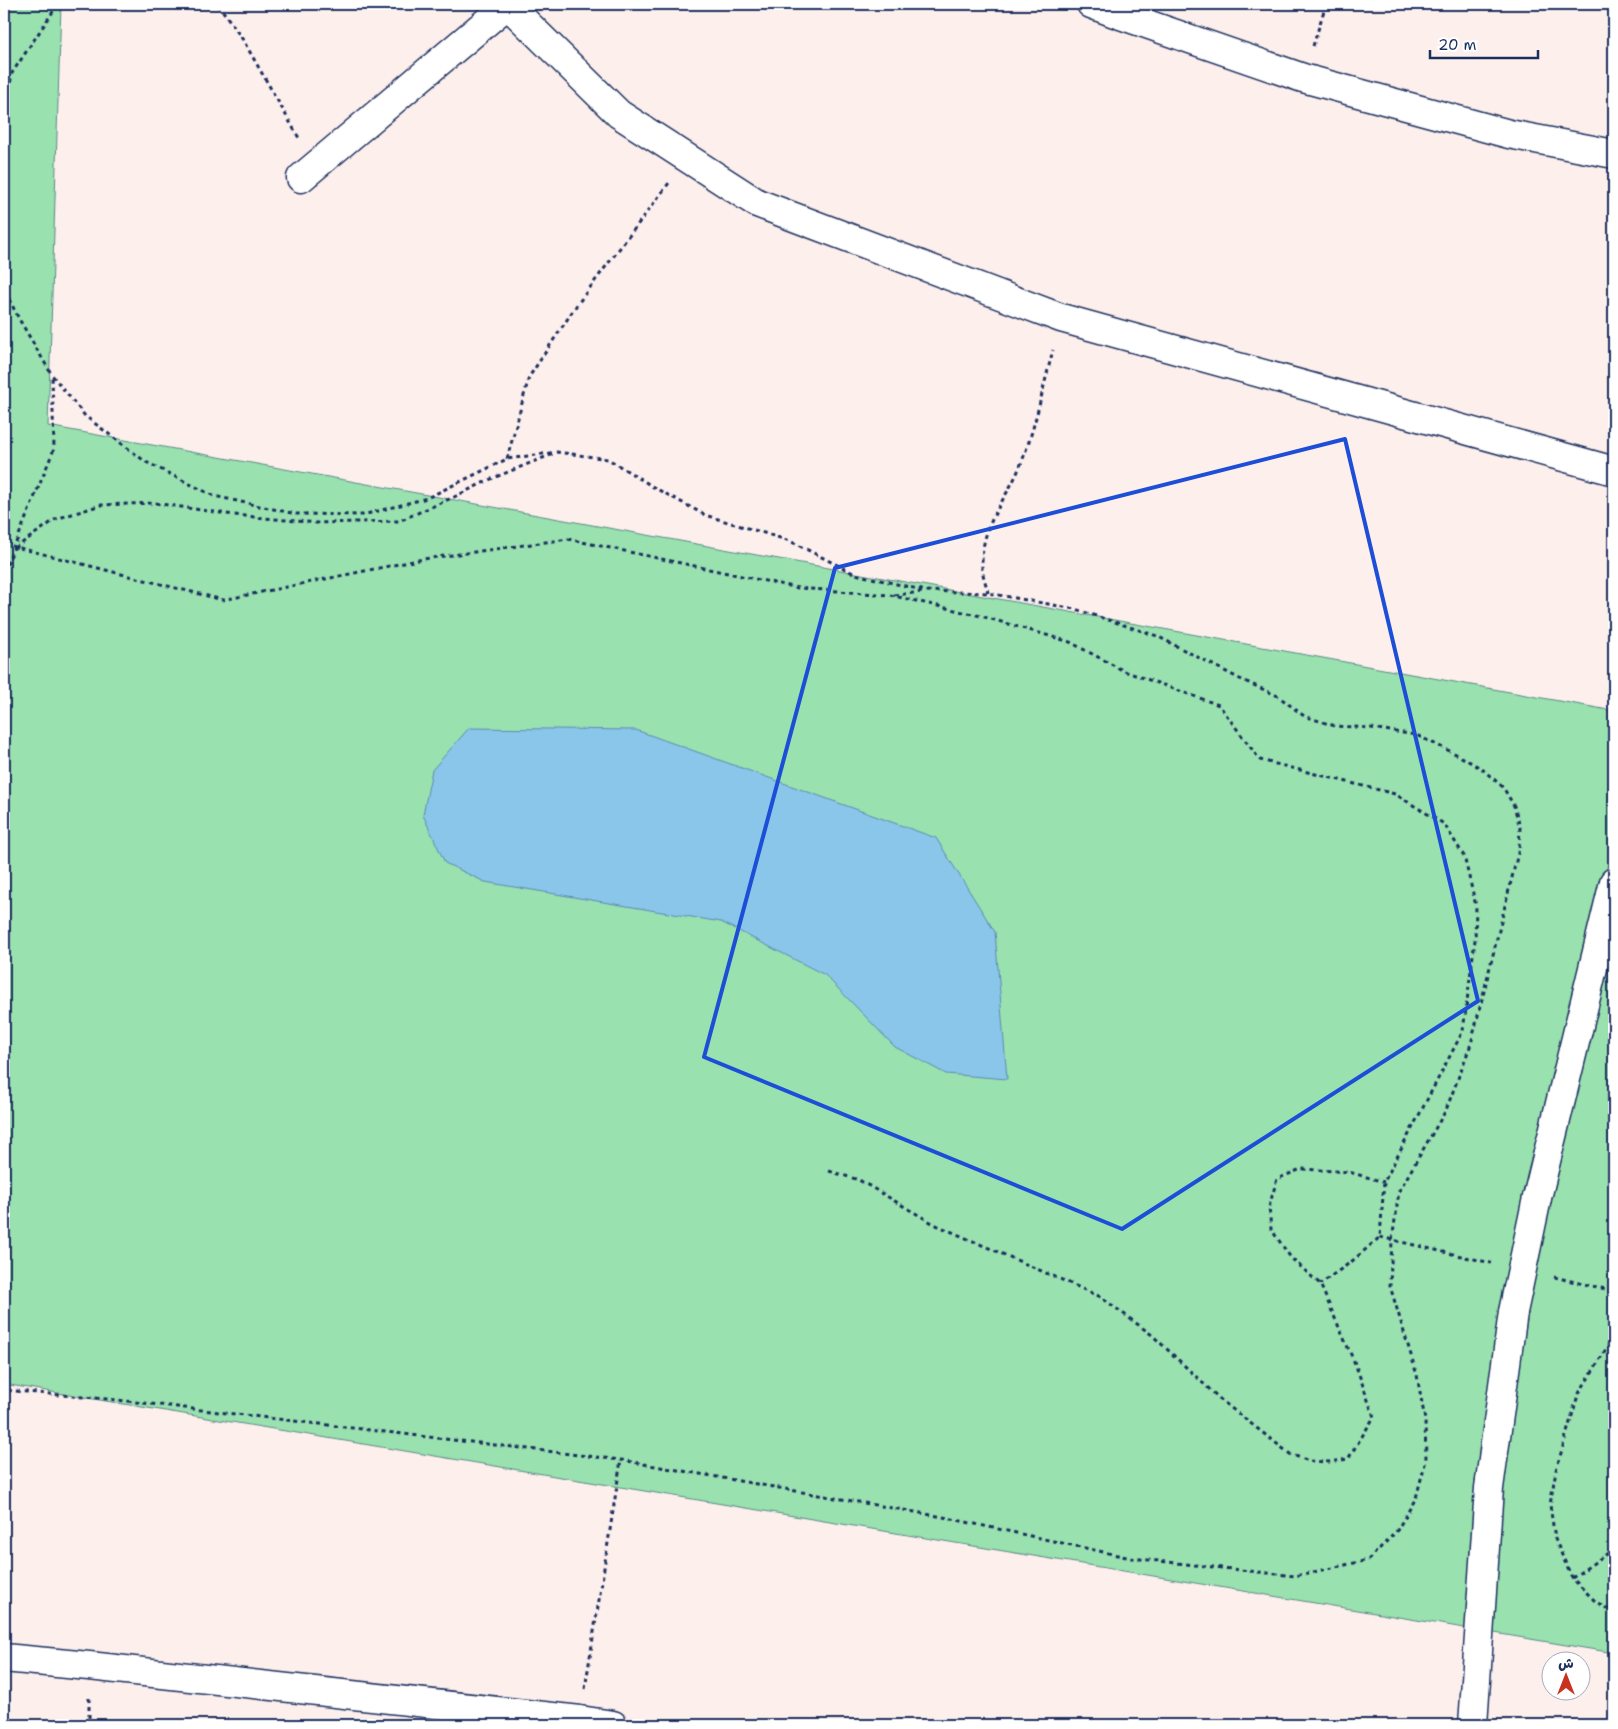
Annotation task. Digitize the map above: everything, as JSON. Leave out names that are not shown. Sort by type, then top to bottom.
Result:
[{"type":"street","points":[[305,176],[507,4],[618,114],[757,204],[1060,318],[1614,471]]},
{"type":"street","points":[[1091,4],[1303,78],[1509,134],[1614,154]]},
{"type":"street","points":[[1473,1725],[1489,1488],[1514,1312],[1537,1198],[1614,882]]},
{"type":"street","points":[[4,1658],[614,1725]]},
{"type":"path","points":[[4,122],[12,72],[58,4]]},
{"type":"path","points":[[218,4],[243,40],[303,146],[305,176]]},
{"type":"path","points":[[1303,78],[1326,4]]},
{"type":"path","points":[[507,459],[529,377],[576,306],[688,159]]},
{"type":"path","points":[[4,284],[5,291],[19,319],[52,375],[85,416],[146,462],[214,496],[296,514],[363,515],[426,498],[507,459],[558,452],[608,459],[655,488],[706,515],[790,541],[855,574],[926,592]]},
{"type":"path","points":[[988,593],[981,564],[984,535],[996,508],[1020,466],[1036,420],[1060,318]]},
{"type":"path","points":[[4,572],[54,449],[52,375]]},
{"type":"path","points":[[14,548],[56,520],[102,505],[155,503],[234,515],[317,523],[398,521],[454,498],[493,478],[558,452]]},
{"type":"path","points":[[4,544],[223,600],[423,559],[568,538],[798,588],[890,595],[981,616],[1070,642],[1124,671],[1220,705],[1260,760],[1395,794],[1444,824],[1464,856],[1476,906],[1475,940],[1463,1031],[1384,1182],[1380,1237],[1351,1262],[1320,1284]]},
{"type":"path","points":[[4,1390],[127,1401],[621,1460],[943,1517],[1132,1558],[1295,1576],[1368,1560],[1396,1532],[1411,1507],[1416,1498],[1426,1460],[1425,1420],[1417,1375],[1390,1286],[1392,1241],[1398,1191],[1446,1110],[1471,1044],[1519,849],[1520,827],[1514,806],[1503,787],[1482,769],[1458,755],[1416,736],[1371,728],[1335,726],[1304,716],[1278,696],[1240,679],[1157,636],[1074,609],[988,593],[926,592],[890,595]]},
{"type":"path","points":[[829,1171],[859,1180],[934,1224],[1102,1297],[1152,1335],[1222,1401],[1274,1443],[1290,1454],[1309,1461],[1329,1462],[1348,1458],[1374,1418],[1356,1366],[1320,1284],[1291,1258],[1271,1229],[1269,1207],[1277,1179],[1301,1169],[1349,1172],[1384,1182]]},
{"type":"path","points":[[1380,1237],[1392,1241]]},
{"type":"path","points":[[1609,1289],[1614,1291]]},
{"type":"path","points":[[1614,1336],[1578,1395],[1556,1470],[1550,1505],[1555,1539],[1572,1578],[1595,1601],[1614,1613]]},
{"type":"path","points":[[580,1720],[621,1460]]},
{"type":"path","points":[[1572,1578],[1614,1549]]},
{"type":"highlighted area","points":[[1345,439],[1478,1001],[1122,1229],[704,1057],[835,568]]},
{"type":"green space","points":[[4,4],[61,4],[48,426],[1614,711],[1614,1653],[4,1384]]},
{"type":"water","points":[[469,728],[636,730],[936,838],[995,932],[1007,1079],[946,1074],[895,1047],[825,975],[721,922],[485,882],[445,863],[423,815],[432,770]]}]
